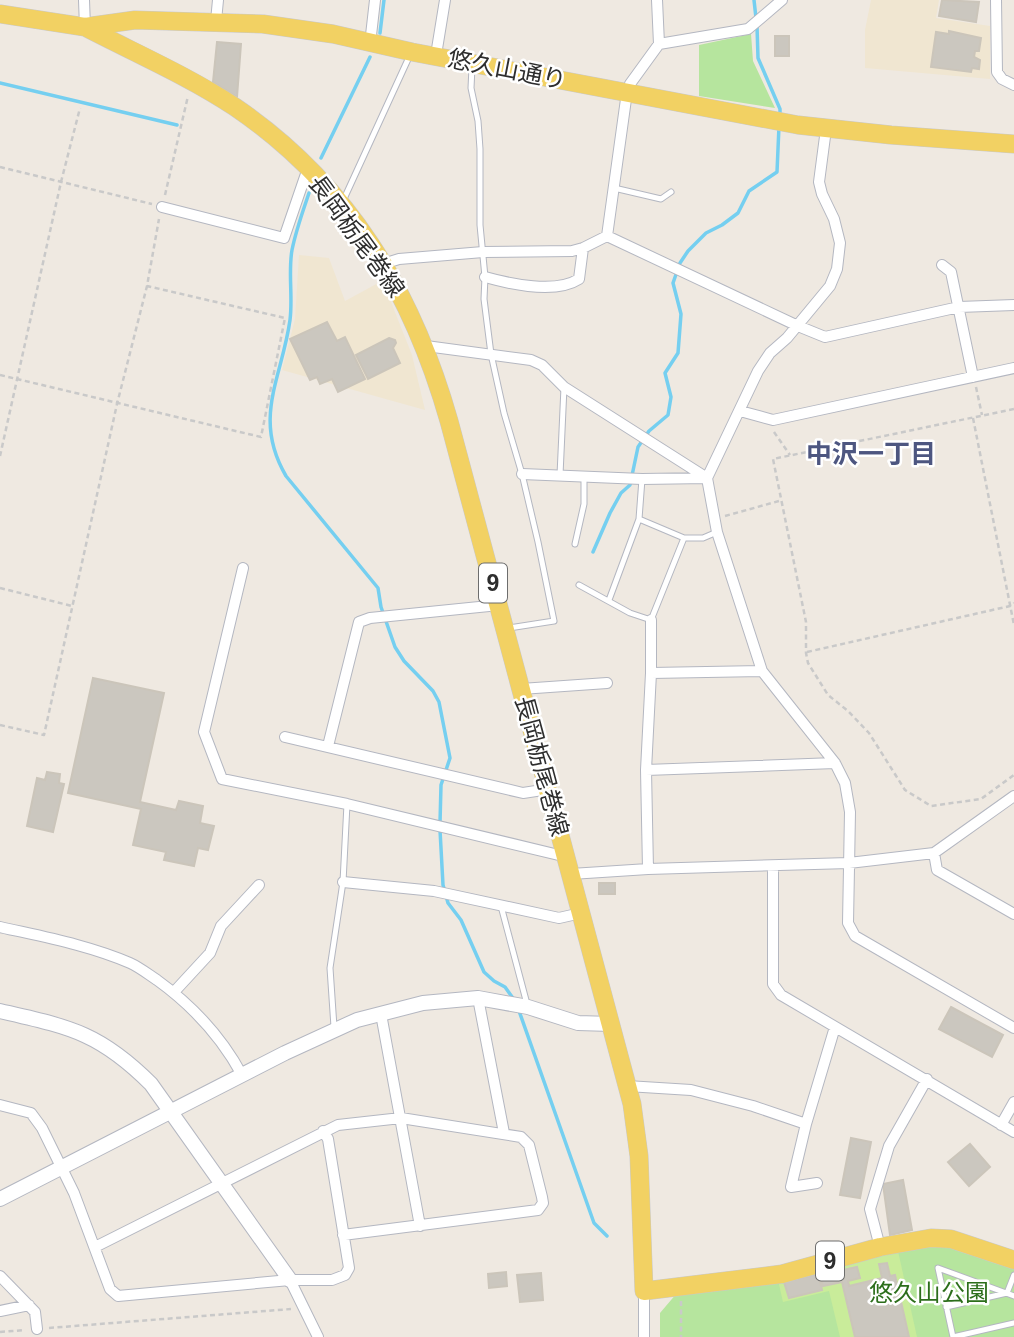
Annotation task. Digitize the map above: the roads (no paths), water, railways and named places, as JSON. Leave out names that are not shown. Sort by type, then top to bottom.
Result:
[{"type":"main road","name":"悠久山通り","points":[[0,13],[85,27],[135,20],[263,24],[333,34],[370,44],[826,129],[1014,144]]},
{"type":"main road","name":"長岡栃尾巻線","points":[[85,27],[194,82],[261,126],[324,182],[383,264],[407,304],[426,346],[549,789],[627,1086],[639,1156],[644,1291]]},
{"type":"main road","name":"9","points":[[644,1291],[782,1273],[931,1238],[951,1239],[1014,1260]]},
{"type":"street","points":[[84,0],[85,27]]},
{"type":"street","points":[[216,21],[218,0]]},
{"type":"street","points":[[370,44],[375,0]]},
{"type":"street","points":[[436,55],[445,0]]},
{"type":"street","points":[[607,236],[627,92],[659,44],[657,0]]},
{"type":"street","points":[[659,44],[748,29],[782,0]]},
{"type":"street","points":[[996,0],[997,72],[1002,79],[1014,85]]},
{"type":"street","points":[[826,129],[819,182],[834,219],[840,243],[837,269],[830,286],[758,371],[707,478],[717,532],[762,671],[835,763],[845,783],[850,812],[848,923],[855,936],[1014,1028]]},
{"type":"street","points":[[162,207],[284,238],[308,168]]},
{"type":"street","points":[[383,264],[398,258],[483,252],[572,251],[607,236]]},
{"type":"street","points":[[607,236],[825,337],[959,307],[1014,305]]},
{"type":"street","points":[[485,277],[515,286],[569,285],[579,279],[583,248]]},
{"type":"street","points":[[943,265],[951,272],[973,377]]},
{"type":"street","points":[[426,346],[531,360],[542,365],[564,387],[707,478]]},
{"type":"street","points":[[740,411],[773,420],[1014,368]]},
{"type":"street","points":[[522,474],[642,479],[707,478]]},
{"type":"street","points":[[243,568],[204,732],[222,779],[347,804],[569,866],[648,869],[849,863],[934,852],[1013,799]]},
{"type":"street","points":[[328,746],[359,622],[370,618],[499,605]]},
{"type":"street","points":[[648,869],[646,770],[651,620]]},
{"type":"street","points":[[651,673],[762,671]]},
{"type":"street","points":[[521,689],[607,683]]},
{"type":"street","points":[[285,737],[523,793],[549,789]]},
{"type":"street","points":[[646,770],[835,763]]},
{"type":"street","points":[[934,852],[937,870],[1014,914]]},
{"type":"street","points":[[773,866],[773,984],[781,995],[1014,1132]]},
{"type":"street","points":[[343,882],[434,891],[559,918],[582,913]]},
{"type":"street","points":[[174,992],[210,953],[221,926],[260,885]]},
{"type":"street","points":[[0,927],[60,940],[133,964],[174,992],[219,1037],[242,1075]]},
{"type":"street","points":[[478,998],[504,1133]]},
{"type":"street","points":[[0,1199],[334,1029],[381,1014],[423,1003],[478,998],[528,1007],[578,1023],[611,1024]]},
{"type":"street","points":[[0,1011],[64,1026],[100,1042],[144,1077],[290,1280],[318,1337]]},
{"type":"street","points":[[381,1014],[420,1226]]},
{"type":"street","points":[[817,1183],[791,1187],[806,1124],[835,1027]]},
{"type":"street","points":[[880,1248],[870,1209],[889,1146],[927,1079]]},
{"type":"street","points":[[627,1086],[691,1090],[754,1106],[806,1124]]},
{"type":"street","points":[[1001,1125],[1014,1102]]},
{"type":"street","points":[[0,1105],[31,1113],[36,1118],[63,1167],[110,1289],[118,1296],[290,1280],[332,1280],[345,1275],[349,1268],[328,1139],[323,1131]]},
{"type":"street","points":[[95,1247],[338,1125],[401,1118],[504,1133],[522,1137],[528,1145],[542,1197],[538,1210],[343,1236]]},
{"type":"street","points":[[0,1276],[35,1312],[37,1329]]},
{"type":"street","points":[[644,1291],[644,1337]]},
{"type":"street","points":[[0,1311],[29,1305]]},
{"type":"lane","points":[[341,205],[412,52]]},
{"type":"lane","points":[[472,63],[471,88],[478,121],[480,149],[484,299],[491,354],[504,413],[522,474],[554,621],[505,629]]},
{"type":"lane","points":[[614,187],[661,199],[671,192]]},
{"type":"lane","points":[[560,475],[564,387]]},
{"type":"lane","points":[[575,544],[584,504],[584,476]]},
{"type":"lane","points":[[610,600],[639,519],[642,479]]},
{"type":"lane","points":[[639,519],[684,538],[703,538],[717,532]]},
{"type":"lane","points":[[579,585],[651,620],[684,538]]},
{"type":"lane","points":[[334,1029],[330,968],[343,882],[347,804]]},
{"type":"lane","points":[[501,906],[528,1007]]},
{"type":"lane","points":[[1011,1294],[938,1268],[953,1337],[1014,1323]]},
{"type":"lane","points":[[1011,1294],[1014,1275]]},
{"type":"lane","points":[[946,1307],[1011,1294]]},
{"type":"waterway","points":[[380,33],[384,0]]},
{"type":"waterway","points":[[754,0],[756,18]]},
{"type":"waterway","points":[[757,26],[758,58],[780,109],[780,115]]},
{"type":"waterway","points":[[321,158],[370,57]]},
{"type":"waterway","points":[[0,83],[177,125]]},
{"type":"waterway","points":[[593,552],[621,493],[630,485],[638,447],[649,431],[668,415],[671,397],[665,373],[678,353],[681,314],[673,283],[680,263],[706,233],[738,213],[749,191],[777,172],[779,126]]},
{"type":"waterway","points":[[309,193],[292,250],[290,320],[272,398],[271,435],[276,455],[286,476],[378,588],[381,607],[395,647],[404,661],[433,691],[439,702],[450,758],[441,785],[440,823]]},
{"type":"waterway","points":[[440,830],[443,885],[448,903],[461,920],[484,972],[505,987],[515,1001]]},
{"type":"waterway","points":[[518,1008],[594,1223],[607,1236]]},
{"type":"district","name":"中沢一丁目","points":[[871,454]]},
{"type":"park label","name":"悠久山公園","points":[[929,1292]]}]
